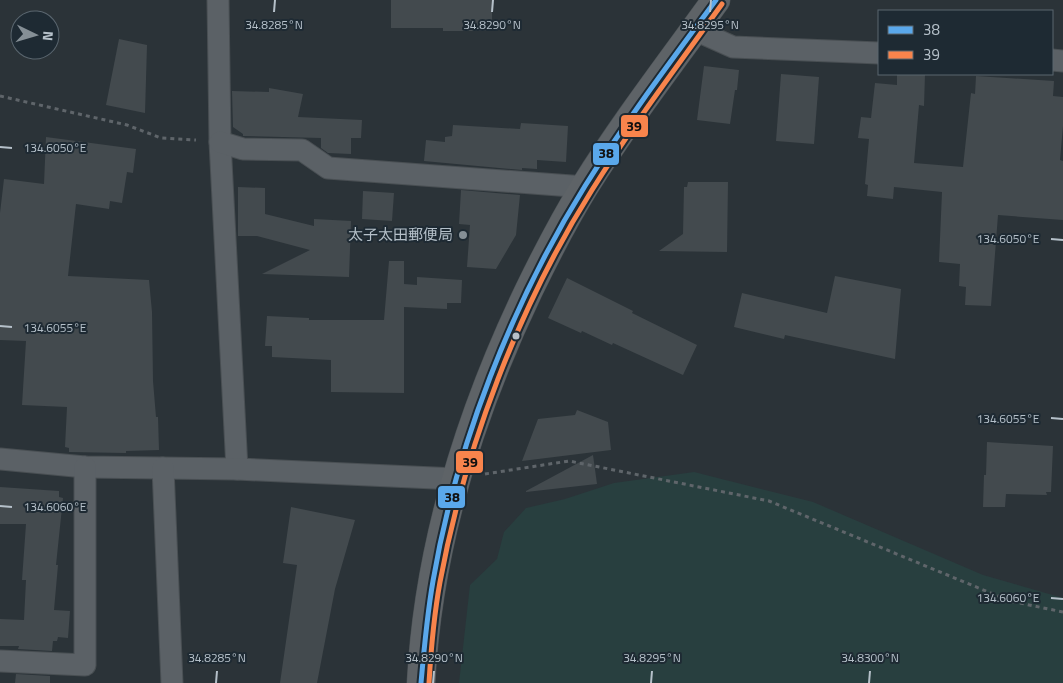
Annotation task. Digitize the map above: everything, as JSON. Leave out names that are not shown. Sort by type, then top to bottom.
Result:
[{"type":"highway","points":[[421,683],[428,603],[456,479],[482,401],[510,331],[544,260],[585,187],[639,107],[716,0]]},
{"type":"street","points":[[218,0],[220,142],[237,469]]},
{"type":"street","points":[[695,30],[733,47],[878,53]]},
{"type":"street","points":[[220,142],[243,149],[302,150],[328,168],[585,187]]},
{"type":"street","points":[[0,459],[85,467],[237,469],[456,479]]},
{"type":"street","points":[[0,661],[85,666],[85,467]]},
{"type":"street","points":[[163,468],[172,683]]},
{"type":"path","points":[[0,96],[127,125],[161,138],[220,142]]},
{"type":"path","points":[[456,479],[569,461],[769,501],[1010,601],[1063,612]]},
{"type":"green space","points":[[694,472],[813,502],[983,575],[1063,598],[1063,683],[459,683],[470,585],[497,559],[504,532],[526,508],[565,499],[614,483]]},
{"type":"building","points":[[391,0],[492,0],[492,31],[443,31],[443,28],[391,28]]},
{"type":"building","points":[[119,39],[147,45],[145,113],[106,105]]},
{"type":"building","points":[[704,66],[739,70],[730,124],[697,120]]},
{"type":"building","points":[[781,74],[819,77],[814,144],[776,141]]},
{"type":"building","points":[[897,75],[925,75],[924,106],[919,105],[914,163],[963,167],[971,93],[975,94],[976,76],[1054,81],[1053,96],[1063,97],[1060,160],[1063,161],[1063,220],[998,215],[991,306],[965,305],[966,287],[959,286],[960,264],[939,262],[942,192],[894,187],[893,199],[867,196],[868,185],[865,184],[869,139],[858,138],[861,117],[871,118],[875,83],[897,85]]},
{"type":"building","points":[[269,88],[303,94],[298,117],[362,120],[361,138],[351,138],[351,154],[328,153],[321,148],[321,138],[243,136],[233,127],[232,91],[269,92]]},
{"type":"building","points":[[521,123],[568,126],[566,162],[537,160],[537,169],[522,168],[522,170],[424,161],[426,140],[445,142],[445,137],[452,136],[453,125],[520,129]]},
{"type":"building","points":[[46,137],[136,149],[133,173],[127,172],[122,203],[110,201],[109,209],[76,204],[68,276],[149,280],[152,312],[153,381],[156,417],[158,417],[159,450],[126,451],[126,453],[69,452],[69,448],[65,447],[67,407],[22,405],[26,341],[0,340],[0,213],[4,179],[44,184]]},
{"type":"building","points":[[688,182],[728,182],[727,252],[659,251],[683,234],[684,187],[687,187]]},
{"type":"building","points":[[238,187],[265,188],[265,214],[314,226],[314,219],[351,221],[349,277],[262,274],[310,250],[257,236],[238,236]]},
{"type":"building","points":[[461,190],[520,195],[516,235],[496,269],[467,267],[470,225],[459,224]]},
{"type":"building","points":[[363,191],[394,193],[392,221],[362,219]]},
{"type":"building","points":[[389,261],[404,261],[404,284],[417,285],[417,277],[462,280],[461,303],[447,303],[447,309],[404,307],[404,393],[331,392],[331,360],[272,357],[272,346],[265,346],[267,316],[309,318],[309,320],[384,320]]},
{"type":"building","points":[[835,276],[901,289],[895,359],[785,335],[784,339],[734,327],[742,293],[827,313]]},
{"type":"building","points":[[567,278],[697,345],[683,375],[613,343],[612,345],[548,318]]},
{"type":"building","points":[[577,410],[608,422],[611,450],[522,461],[538,419],[575,415]]},
{"type":"building","points":[[987,442],[1053,446],[1051,492],[1046,492],[1047,495],[1006,494],[1005,507],[983,507]]},
{"type":"building","points":[[593,455],[597,484],[526,492],[526,491]]},
{"type":"building","points":[[0,487],[59,491],[59,497],[63,498],[56,565],[58,565],[54,610],[70,611],[68,638],[58,637],[57,641],[53,641],[52,651],[18,649],[19,646],[0,646],[0,619],[24,620],[26,580],[22,580],[26,524],[0,524]]},
{"type":"building","points":[[291,507],[355,520],[335,589],[317,683],[280,683],[297,565],[283,563]]},
{"type":"building","points":[[16,674],[50,676],[50,683],[15,683]]},
{"type":"transit line","name":"38","points":[[421,683],[429,606],[443,530],[472,428],[490,377],[511,327],[558,231],[600,162],[716,0]]},
{"type":"transit line","name":"39","points":[[429,683],[436,607],[451,531],[480,429],[518,329],[566,235],[607,166],[722,4]]},
{"type":"place","name":"太子太田郵便局","points":[[463,235]]}]
